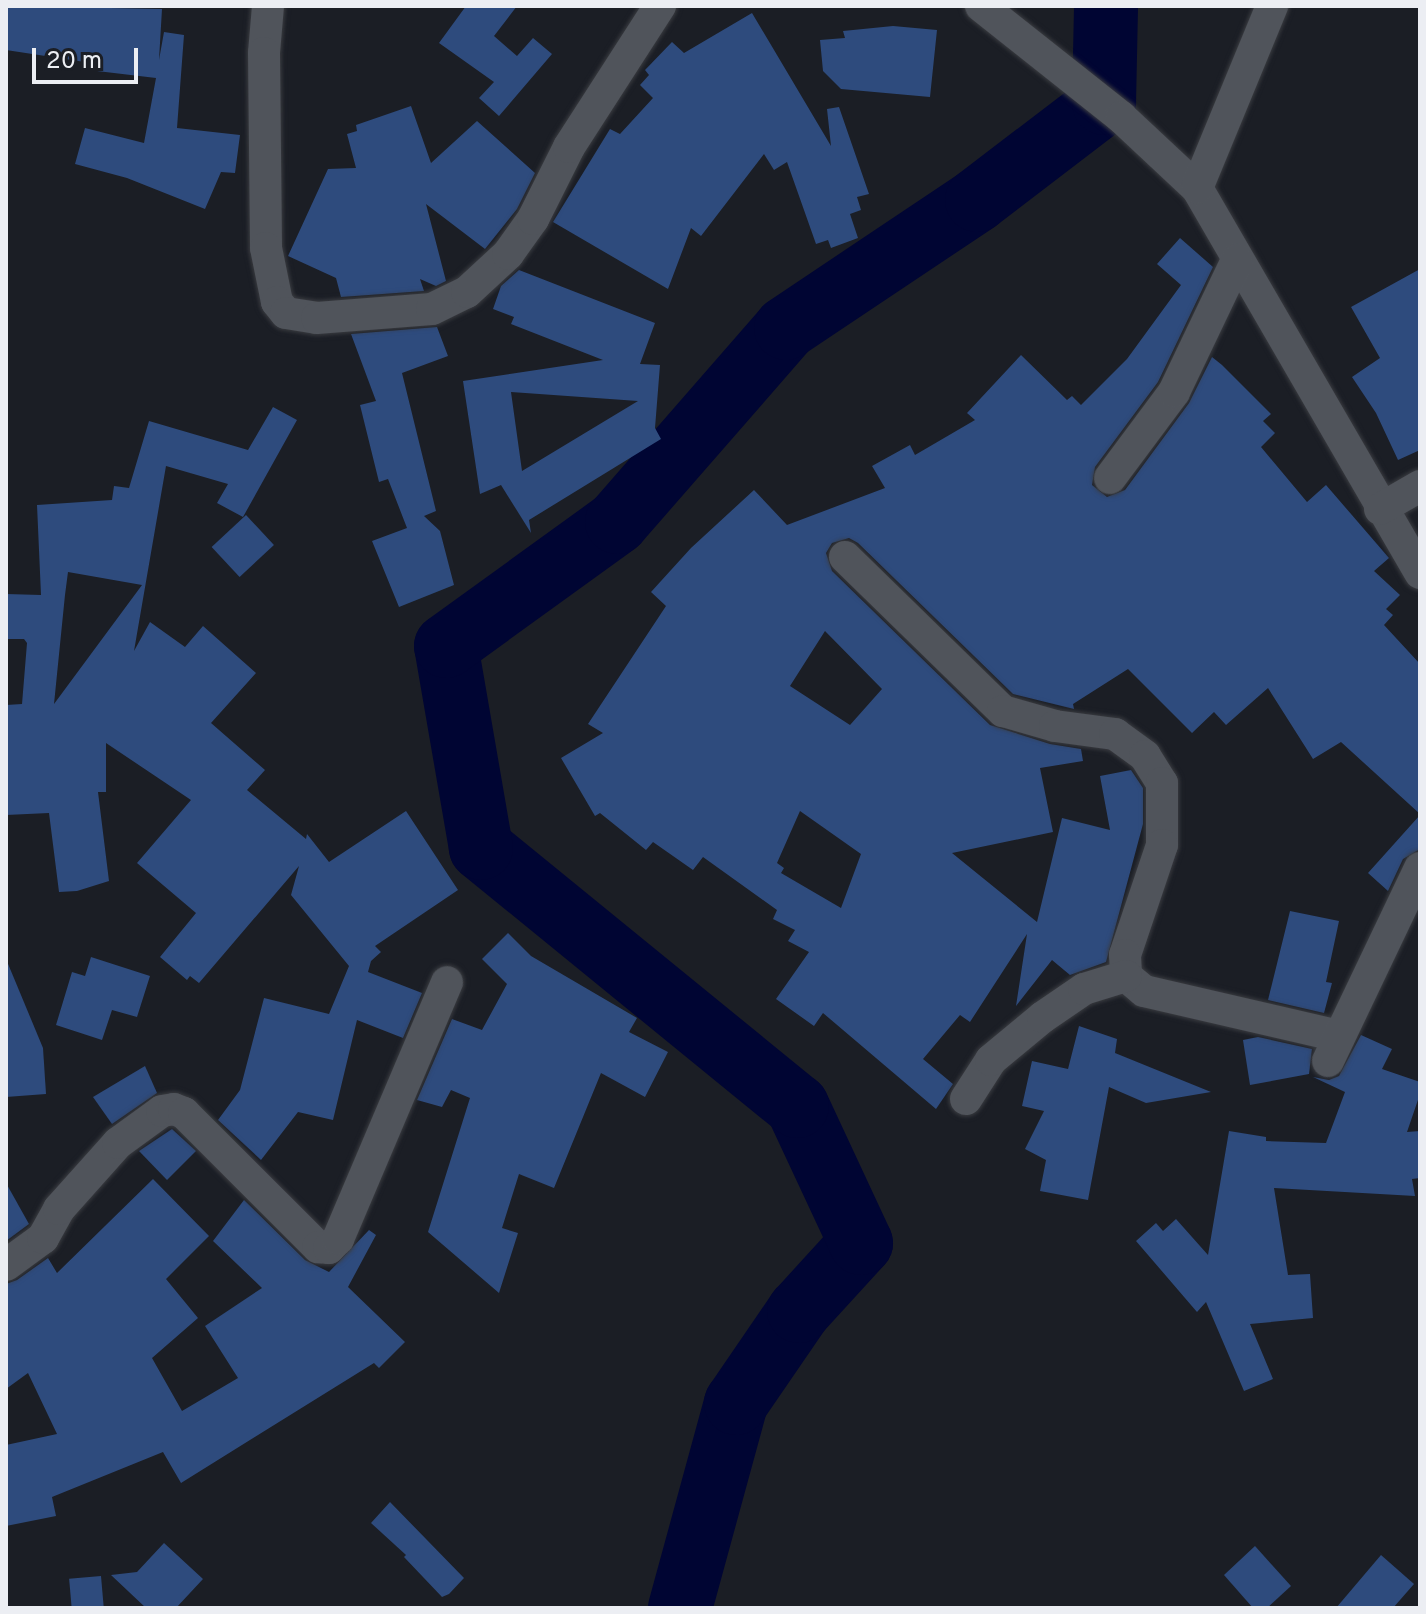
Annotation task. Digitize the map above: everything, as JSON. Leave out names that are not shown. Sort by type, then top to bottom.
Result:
[{"type":"street","points":[[268,6],[264,53],[266,248],[277,302],[286,313],[317,318],[432,309],[467,292],[508,254],[533,219],[569,147],[660,6]]},
{"type":"street","points":[[981,6],[1121,117],[1197,188],[1380,509],[1420,573]]},
{"type":"street","points":[[1197,188],[1272,6]]},
{"type":"street","points":[[1110,478],[1174,392],[1237,260]]},
{"type":"street","points":[[1380,509],[1420,486]]},
{"type":"street","points":[[845,557],[1003,711],[1055,726],[1115,734],[1145,756],[1162,783],[1162,845],[1125,955],[1126,976],[1144,991],[1333,1048],[1420,868]]},
{"type":"street","points":[[966,1099],[991,1060],[1043,1017],[1084,989],[1126,976]]},
{"type":"street","points":[[6,1265],[43,1238],[59,1209],[118,1143],[162,1111],[174,1109],[184,1113],[318,1247],[329,1248],[338,1239],[447,982]]},
{"type":"building","points":[[6,6],[162,9],[159,60],[164,32],[184,35],[177,128],[240,135],[235,173],[221,172],[205,209],[127,178],[75,164],[85,128],[144,143],[156,78],[97,71],[98,64],[6,50]]},
{"type":"building","points":[[466,6],[517,6],[494,36],[517,56],[533,38],[552,54],[499,116],[479,98],[494,82],[439,43]]},
{"type":"building","points":[[752,13],[831,146],[827,109],[839,107],[869,194],[857,197],[861,210],[850,214],[858,238],[831,248],[828,240],[816,244],[787,162],[774,170],[764,154],[701,236],[691,228],[668,289],[553,222],[610,129],[620,134],[653,98],[640,85],[649,75],[645,70],[672,42],[684,53]]},
{"type":"building","points":[[893,26],[937,30],[930,97],[841,89],[823,71],[820,40],[845,38],[843,31]]},
{"type":"building","points":[[411,106],[431,163],[477,121],[535,173],[517,209],[485,249],[426,204],[446,281],[436,286],[420,279],[424,291],[341,297],[336,278],[288,256],[328,169],[356,168],[347,134],[357,131],[356,125]]},
{"type":"building","points":[[1180,238],[1213,267],[1158,382],[1095,467],[1092,485],[1107,497],[1125,490],[1189,403],[1212,357],[1271,414],[1263,421],[1275,433],[1261,447],[1307,502],[1326,485],[1389,558],[1374,571],[1400,595],[1386,609],[1393,615],[1384,625],[1420,664],[1420,814],[1341,742],[1313,759],[1268,688],[1226,725],[1214,712],[1192,733],[1128,669],[1073,704],[1074,709],[1013,694],[858,543],[849,538],[832,543],[826,553],[832,571],[990,725],[1050,744],[1081,749],[1083,761],[1040,768],[1053,832],[952,853],[1037,922],[1062,818],[1110,830],[1100,776],[1131,770],[1143,788],[1143,824],[1106,962],[1070,975],[1052,960],[1016,1006],[1027,934],[970,1022],[960,1015],[923,1059],[953,1084],[936,1109],[823,1013],[814,1026],[776,999],[809,952],[788,941],[795,930],[773,919],[777,910],[703,857],[693,870],[653,842],[646,850],[600,813],[595,816],[561,758],[603,733],[588,724],[666,606],[651,592],[691,548],[754,490],[787,525],[885,488],[872,466],[910,445],[915,455],[975,420],[967,413],[1021,355],[1067,400],[1072,396],[1081,405],[1127,359],[1181,285],[1157,264]],"holes":[[[825,631],[882,689],[850,725],[790,686]],[[800,811],[861,854],[841,908],[781,873],[784,868],[777,863]]]},
{"type":"building","points":[[1420,269],[1420,450],[1398,460],[1376,413],[1352,377],[1380,358],[1351,307]]},
{"type":"building","points":[[519,270],[655,323],[640,364],[660,365],[655,428],[661,439],[529,520],[531,533],[501,485],[480,494],[463,381],[603,360],[511,324],[514,317],[493,309],[501,286]],"holes":[[[511,392],[638,401],[522,471]]]},
{"type":"building","points":[[437,327],[448,356],[402,373],[436,511],[424,516],[440,531],[454,585],[399,607],[372,541],[407,528],[388,479],[379,482],[360,405],[376,401],[351,334]]},
{"type":"building","points":[[273,407],[297,420],[243,517],[217,503],[228,484],[166,466],[134,651],[150,622],[185,647],[203,626],[256,673],[211,723],[265,770],[247,790],[306,839],[307,834],[329,862],[406,811],[458,890],[375,946],[381,952],[371,961],[368,972],[422,993],[403,1038],[357,1020],[333,1120],[298,1112],[261,1160],[218,1120],[240,1090],[264,998],[329,1014],[349,966],[291,895],[299,866],[199,983],[190,976],[187,980],[160,957],[196,913],[137,863],[191,800],[106,743],[106,792],[98,792],[109,881],[77,891],[59,892],[49,813],[6,815],[6,705],[22,704],[27,643],[24,639],[6,639],[6,594],[41,595],[37,505],[112,500],[114,486],[129,488],[149,421],[248,450]],"holes":[[[68,572],[142,585],[54,704]]]},
{"type":"building","points":[[246,515],[274,545],[240,577],[212,547]]},
{"type":"building","points":[[1420,815],[1420,849],[1403,859],[1388,891],[1368,873]]},
{"type":"building","points":[[1290,911],[1339,921],[1326,982],[1332,983],[1324,1013],[1268,1000]]},
{"type":"building","points":[[508,933],[531,956],[637,1018],[629,1032],[668,1052],[645,1097],[601,1073],[554,1188],[519,1174],[502,1228],[518,1233],[499,1293],[428,1232],[470,1098],[451,1090],[442,1107],[417,1100],[452,1019],[482,1030],[507,984],[482,959]]},
{"type":"building","points":[[91,957],[150,976],[137,1017],[112,1010],[102,1040],[56,1025],[72,972],[85,976]]},
{"type":"building","points":[[6,959],[43,1048],[46,1094],[6,1097]]},
{"type":"building","points":[[1079,1026],[1117,1039],[1115,1053],[1211,1092],[1146,1103],[1109,1087],[1088,1200],[1040,1191],[1046,1160],[1025,1149],[1044,1111],[1022,1106],[1032,1061],[1068,1069]]},
{"type":"building","points":[[1361,1035],[1392,1049],[1382,1069],[1420,1082],[1420,1094],[1407,1132],[1420,1131],[1420,1178],[1412,1179],[1415,1196],[1274,1188],[1288,1275],[1310,1274],[1313,1318],[1250,1324],[1273,1379],[1244,1391],[1206,1302],[1197,1312],[1136,1241],[1156,1223],[1163,1231],[1176,1219],[1208,1255],[1229,1131],[1266,1137],[1266,1141],[1326,1143],[1345,1092],[1313,1077],[1329,1080],[1339,1076]]},
{"type":"building","points":[[1258,1037],[1312,1049],[1309,1074],[1250,1085],[1243,1040]]},
{"type":"building","points":[[145,1066],[157,1093],[112,1124],[93,1097]]},
{"type":"building","points":[[172,1129],[196,1151],[167,1180],[139,1151]]},
{"type":"building","points":[[153,1179],[209,1236],[166,1279],[198,1318],[152,1358],[182,1411],[238,1378],[205,1326],[262,1288],[213,1241],[244,1200],[305,1260],[329,1272],[369,1230],[376,1235],[348,1287],[405,1342],[379,1368],[374,1363],[181,1483],[163,1452],[52,1497],[56,1516],[6,1526],[6,1445],[57,1434],[28,1373],[6,1389],[6,1284],[48,1258],[57,1273]]},
{"type":"building","points":[[6,1183],[29,1224],[6,1241]]},
{"type":"building","points":[[390,1502],[464,1578],[449,1594],[442,1597],[404,1557],[406,1555],[371,1523]]},
{"type":"building","points":[[164,1543],[203,1579],[176,1608],[146,1608],[111,1575],[137,1572]]},
{"type":"building","points":[[1255,1546],[1291,1586],[1267,1608],[1253,1608],[1224,1575]]},
{"type":"building","points":[[1381,1555],[1414,1584],[1393,1608],[1336,1608]]},
{"type":"building","points":[[101,1576],[104,1608],[72,1608],[69,1579]]},
{"type":"waterway","points":[[680,1608],[736,1403],[799,1311],[861,1243],[797,1106],[481,848],[446,646],[617,522],[786,328],[977,200],[1104,103],[1106,6]]}]
